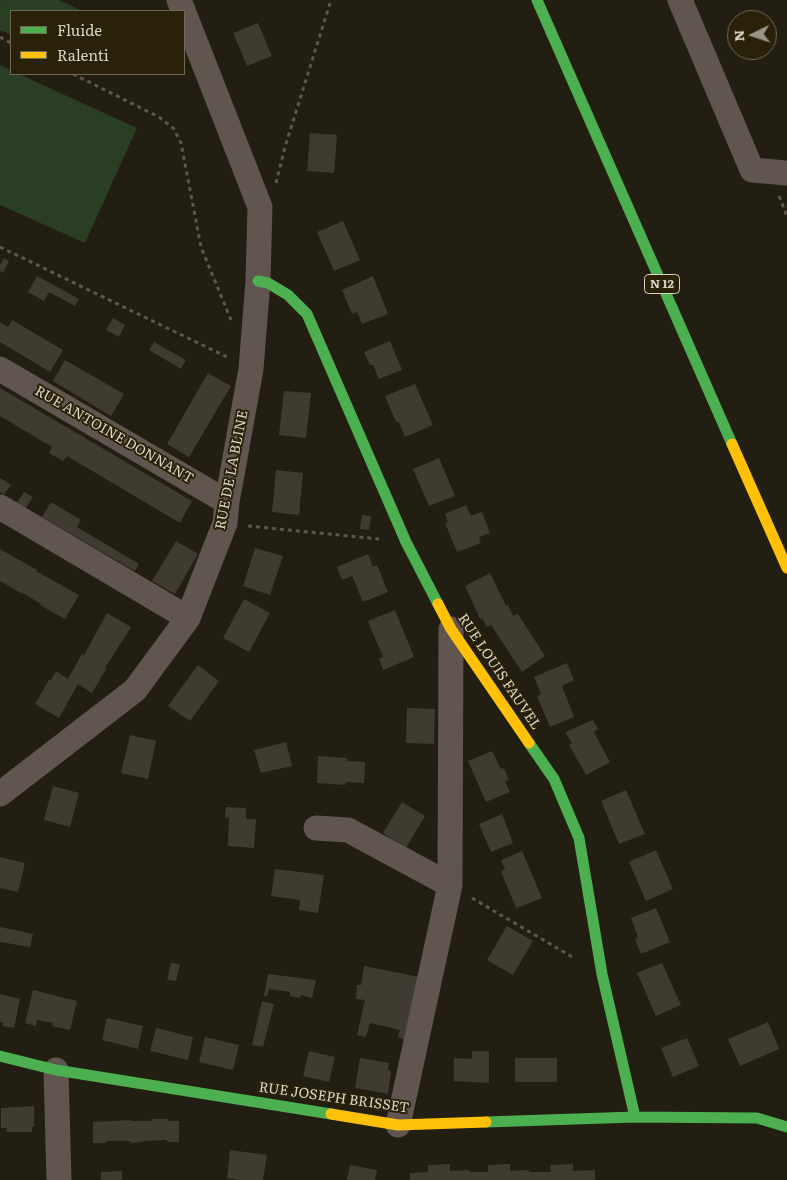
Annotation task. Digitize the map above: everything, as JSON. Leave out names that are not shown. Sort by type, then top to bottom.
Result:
[{"type":"street","name":"N 12","points":[[537,0],[787,568]]},
{"type":"street","points":[[680,0],[752,170],[787,173]]},
{"type":"street","points":[[185,15],[260,207]]},
{"type":"street","name":"RUE DE LA BLINE","points":[[0,794],[135,690],[188,618],[226,513],[251,369],[258,281],[260,207]]},
{"type":"street","name":"RUE LOUIS FAUVEL","points":[[258,281],[268,283],[288,295],[307,314],[406,542],[451,629],[554,780],[579,838],[602,974],[635,1117]]},
{"type":"street","name":"RUE ANTOINE DONNANT","points":[[0,369],[226,513]]},
{"type":"street","points":[[0,507],[188,618]]},
{"type":"street","points":[[398,1125],[450,885],[451,629]]},
{"type":"street","points":[[316,828],[348,830],[450,885]]},
{"type":"street","name":"RUE JOSEPH BRISSET","points":[[0,1056],[56,1070],[398,1125],[635,1117],[757,1118],[787,1127]]},
{"type":"street","points":[[56,1070],[59,1180]]},
{"type":"path","points":[[260,207],[271,204],[285,146],[331,0]]},
{"type":"path","points":[[75,75],[158,117],[174,129],[181,144],[201,247],[233,326]]},
{"type":"path","points":[[0,247],[251,369]]},
{"type":"path","points":[[226,513],[406,542]]},
{"type":"path","points":[[450,885],[602,974]]},
{"type":"green space","points":[[1,0],[59,0],[80,10],[10,10],[10,35],[0,30]]},
{"type":"green space","points":[[0,65],[10,70],[10,75],[21,75],[137,128],[85,243],[0,205]]},
{"type":"building","points":[[258,23],[272,56],[247,66],[233,33]]},
{"type":"building","points":[[310,133],[337,135],[334,173],[307,171]]},
{"type":"building","points":[[343,221],[360,260],[334,271],[317,232]]},
{"type":"building","points":[[4,258],[9,261],[3,273],[0,271],[0,265]]},
{"type":"building","points":[[37,276],[79,299],[75,306],[49,292],[44,301],[28,292]]},
{"type":"building","points":[[373,276],[388,314],[362,324],[357,312],[352,314],[342,290]]},
{"type":"building","points":[[113,318],[125,325],[119,337],[106,330]]},
{"type":"building","points":[[12,320],[63,350],[50,372],[0,342],[0,322],[8,327]]},
{"type":"building","points":[[390,341],[402,370],[379,379],[373,365],[370,365],[364,352]]},
{"type":"building","points":[[154,342],[186,360],[181,369],[149,350]]},
{"type":"building","points":[[65,360],[124,394],[111,416],[53,381]]},
{"type":"building","points":[[208,373],[231,386],[189,457],[167,444]]},
{"type":"building","points":[[415,384],[433,425],[405,437],[399,422],[396,422],[385,396]]},
{"type":"building","points":[[0,388],[192,501],[180,523],[67,456],[63,461],[49,453],[52,447],[0,416]]},
{"type":"building","points":[[284,391],[311,393],[306,438],[279,435]]},
{"type":"building","points":[[439,458],[455,496],[429,506],[413,469]]},
{"type":"building","points":[[276,470],[303,473],[299,515],[272,512]]},
{"type":"building","points":[[0,478],[11,485],[4,495],[0,492]]},
{"type":"building","points":[[24,492],[33,497],[26,508],[17,503]]},
{"type":"building","points":[[51,502],[81,520],[77,527],[139,564],[135,571],[42,517]]},
{"type":"building","points":[[466,505],[471,516],[482,512],[490,533],[479,537],[481,543],[457,552],[445,523],[448,522],[445,514]]},
{"type":"building","points":[[362,515],[371,516],[369,530],[360,529]]},
{"type":"building","points":[[176,541],[198,554],[175,594],[152,581]]},
{"type":"building","points":[[255,548],[283,556],[270,595],[243,586]]},
{"type":"building","points":[[0,549],[79,595],[65,619],[0,581]]},
{"type":"building","points":[[368,554],[373,567],[377,565],[388,592],[363,602],[352,576],[342,580],[337,567]]},
{"type":"building","points":[[490,573],[506,606],[508,605],[513,616],[518,614],[545,656],[522,672],[491,625],[487,627],[482,618],[480,619],[465,586]]},
{"type":"building","points":[[244,599],[270,613],[249,652],[223,638]]},
{"type":"building","points":[[395,610],[414,657],[383,670],[379,659],[383,657],[368,621]]},
{"type":"building","points":[[107,613],[131,627],[105,668],[92,693],[78,684],[59,718],[35,704],[56,671],[68,679],[82,654],[84,655]]},
{"type":"building","points":[[567,663],[574,680],[562,686],[574,717],[550,727],[537,696],[541,694],[534,677]]},
{"type":"building","points":[[198,665],[219,681],[190,721],[168,706]]},
{"type":"building","points":[[407,708],[435,709],[434,744],[406,743]]},
{"type":"building","points":[[593,720],[598,729],[594,732],[610,762],[586,775],[569,745],[572,743],[565,732]]},
{"type":"building","points":[[130,735],[156,741],[148,779],[121,773]]},
{"type":"building","points":[[286,742],[292,766],[261,773],[254,750]]},
{"type":"building","points":[[492,751],[501,769],[504,768],[509,780],[505,781],[510,792],[486,802],[468,761]]},
{"type":"building","points":[[318,756],[347,758],[347,761],[365,762],[364,783],[346,782],[345,785],[317,783]]},
{"type":"building","points":[[53,786],[79,793],[70,827],[44,820]]},
{"type":"building","points":[[626,790],[645,834],[619,844],[601,801]]},
{"type":"building","points":[[402,802],[425,816],[406,848],[383,833]]},
{"type":"building","points":[[226,807],[246,808],[246,819],[256,819],[254,848],[228,846],[229,818],[225,817]]},
{"type":"building","points":[[502,814],[513,843],[491,852],[479,824]]},
{"type":"building","points":[[656,850],[673,889],[646,901],[629,862]]},
{"type":"building","points":[[522,851],[542,898],[516,908],[501,871],[505,869],[501,860]]},
{"type":"building","points":[[0,857],[25,863],[18,892],[0,888]]},
{"type":"building","points":[[275,869],[324,875],[318,913],[299,910],[300,900],[271,896]]},
{"type":"building","points":[[656,908],[670,942],[641,954],[635,939],[638,937],[631,918]]},
{"type":"building","points":[[507,926],[533,941],[513,975],[487,960]]},
{"type":"building","points":[[0,927],[33,934],[30,947],[0,942]]},
{"type":"building","points":[[171,963],[180,964],[176,981],[167,980]]},
{"type":"building","points":[[662,963],[681,1005],[656,1016],[637,973]]},
{"type":"building","points":[[364,966],[419,977],[407,1040],[398,1037],[400,1030],[370,1023],[366,1037],[357,1035],[365,1000],[356,999],[357,985],[361,985]]},
{"type":"building","points":[[268,974],[316,980],[312,998],[301,995],[300,998],[290,996],[290,992],[269,989],[267,996],[264,996]]},
{"type":"building","points":[[33,990],[77,1001],[70,1030],[52,1026],[53,1023],[37,1020],[36,1026],[25,1023]]},
{"type":"building","points":[[0,994],[20,999],[14,1028],[3,1026],[3,1023],[0,1022]]},
{"type":"building","points":[[262,1001],[274,1004],[263,1047],[252,1045]]},
{"type":"building","points":[[107,1018],[143,1026],[138,1049],[102,1040]]},
{"type":"building","points":[[768,1022],[779,1049],[740,1066],[728,1039]]},
{"type":"building","points":[[156,1028],[193,1037],[188,1060],[150,1051]]},
{"type":"building","points":[[205,1037],[239,1045],[233,1070],[199,1062]]},
{"type":"building","points":[[687,1038],[699,1066],[673,1077],[661,1048]]},
{"type":"building","points":[[309,1051],[335,1057],[329,1082],[303,1076]]},
{"type":"building","points":[[472,1051],[489,1051],[489,1083],[454,1081],[454,1058],[472,1059]]},
{"type":"building","points":[[360,1058],[389,1063],[388,1070],[391,1071],[388,1094],[355,1088]]},
{"type":"building","points":[[515,1058],[557,1058],[557,1082],[515,1082]]},
{"type":"building","points":[[34,1106],[34,1127],[32,1127],[32,1132],[6,1132],[7,1128],[1,1128],[1,1108]]},
{"type":"building","points":[[151,1119],[179,1121],[179,1142],[167,1142],[167,1140],[93,1143],[93,1122],[152,1121]]},
{"type":"building","points":[[230,1150],[267,1155],[263,1180],[227,1178]]},
{"type":"building","points":[[450,1164],[450,1171],[488,1172],[488,1165],[510,1164],[510,1171],[551,1172],[550,1165],[573,1164],[573,1171],[595,1170],[595,1180],[410,1180],[410,1173],[428,1172],[428,1165]]},
{"type":"building","points":[[350,1165],[377,1170],[375,1180],[347,1180]]},
{"type":"building","points":[[122,1171],[122,1180],[101,1180],[101,1172]]},
{"type":"traffic: fast","points":[[537,0],[732,444]]},
{"type":"traffic: fast","points":[[258,281],[268,283],[288,295],[307,314],[406,542],[438,604]]},
{"type":"traffic: fast","points":[[529,743],[554,779],[579,838],[602,974],[635,1117]]},
{"type":"traffic: fast","points":[[0,1056],[56,1070],[331,1114]]},
{"type":"traffic: fast","points":[[486,1122],[635,1117],[757,1118],[787,1127]]},
{"type":"traffic: slow","points":[[732,444],[787,568]]},
{"type":"traffic: slow","points":[[438,604],[451,629],[529,743]]},
{"type":"traffic: slow","points":[[331,1114],[398,1125],[486,1122]]}]
